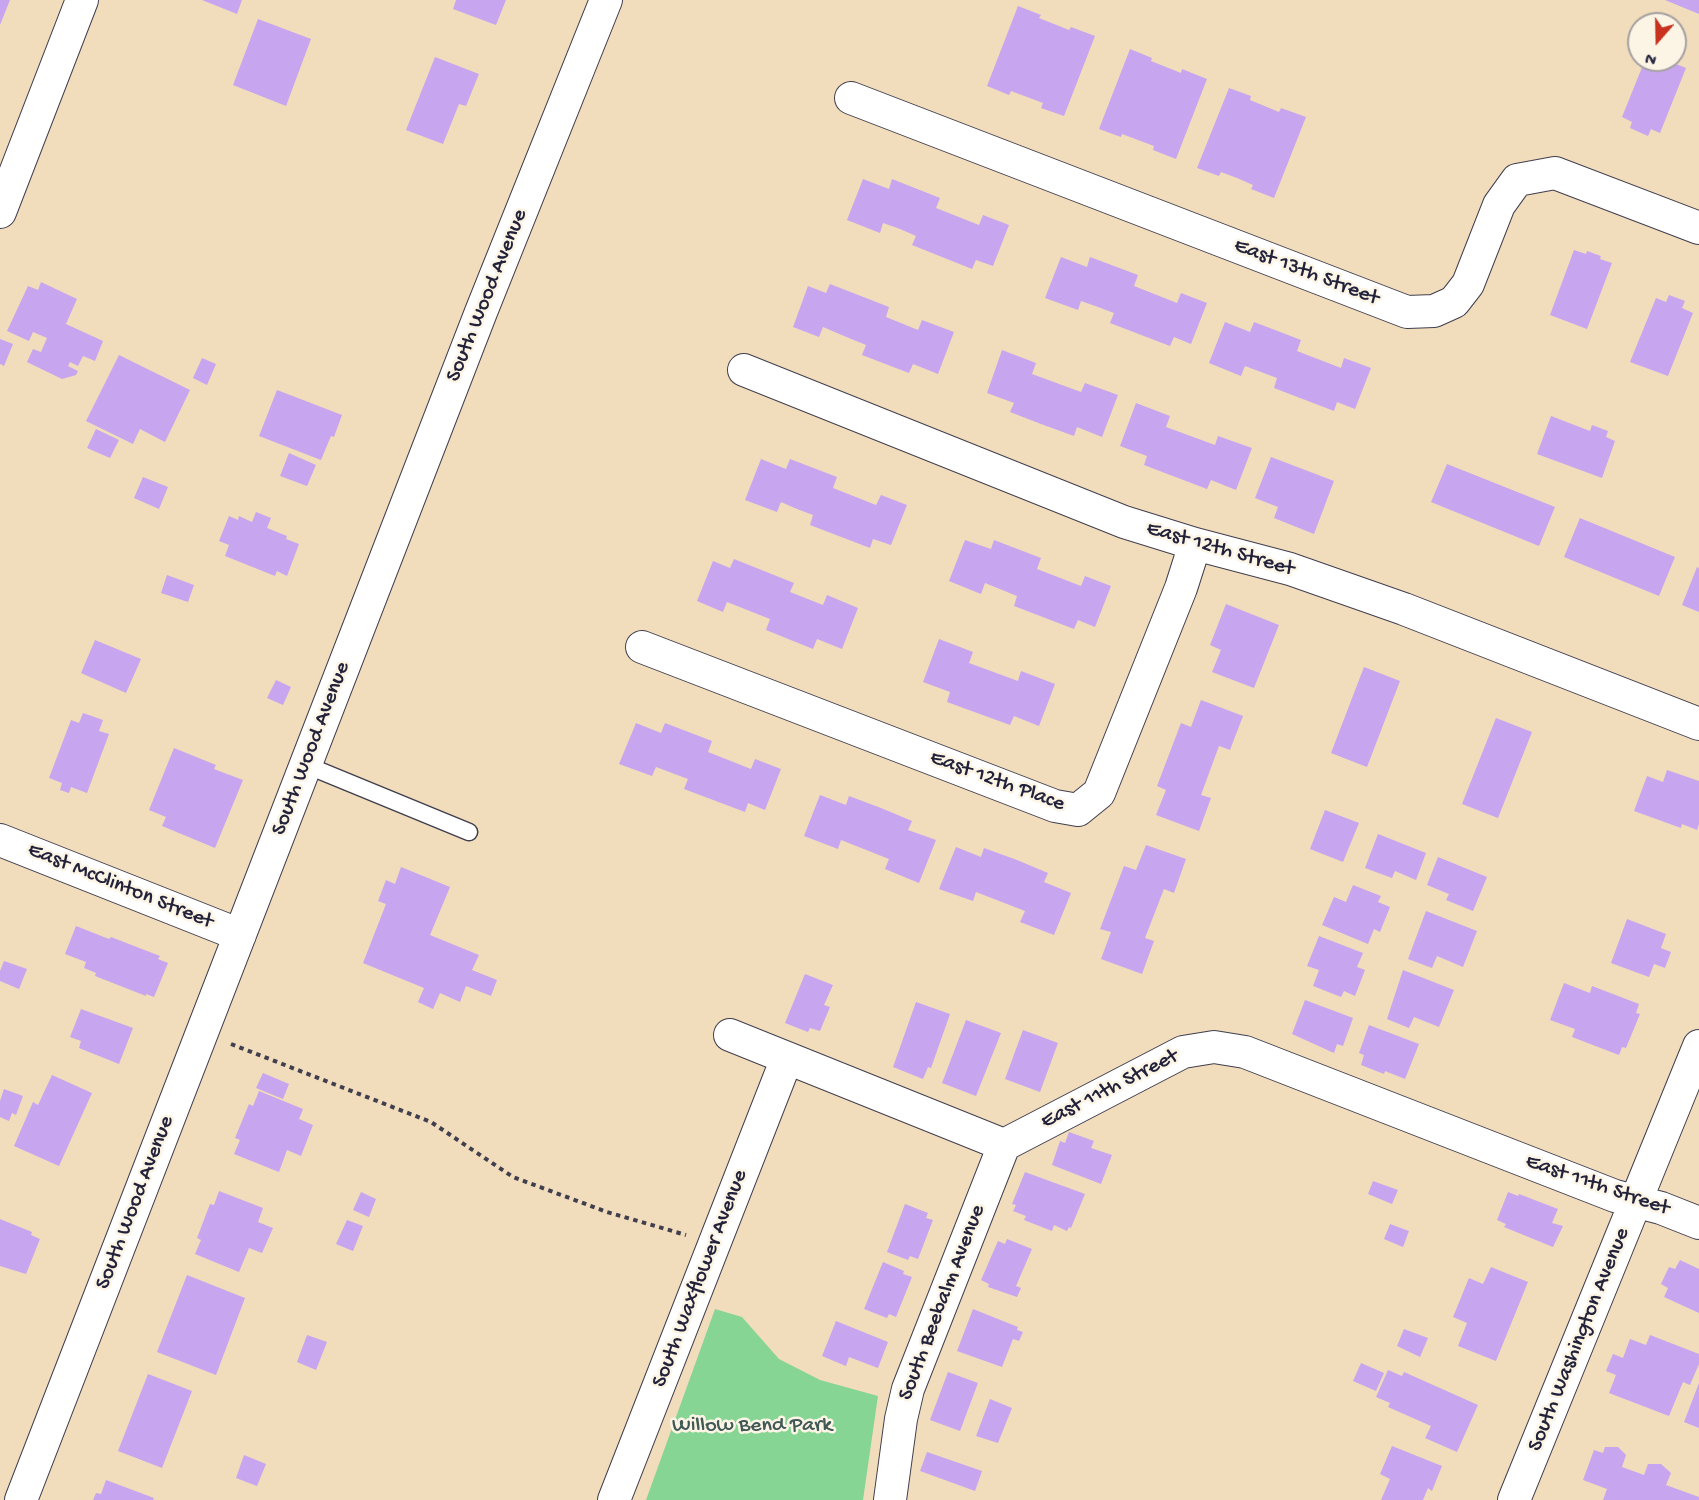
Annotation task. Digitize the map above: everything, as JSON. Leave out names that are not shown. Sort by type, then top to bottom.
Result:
[{"type":"street","points":[[0,212],[82,0]]},
{"type":"street","name":"South Wood Avenue","points":[[21,1500],[481,312],[606,0]]},
{"type":"street","name":"East 13th Street","points":[[851,98],[1407,312],[1434,310],[1454,302],[1468,284],[1499,205],[1517,180],[1555,173],[1699,228]]},
{"type":"street","name":"East 12th Street","points":[[744,370],[1124,522],[1195,544],[1290,569],[1404,609],[1699,724]]},
{"type":"street","name":"East 12th Place","points":[[642,646],[1055,806],[1078,810],[1099,793],[1180,588],[1195,544]]},
{"type":"street","name":"East McClinton Street","points":[[0,840],[240,935]]},
{"type":"street","points":[[730,1035],[1004,1145]]},
{"type":"street","name":"South Washington Avenue","points":[[1514,1500],[1699,1046]]},
{"type":"street","name":"East 11th Street","points":[[1004,1145],[1183,1052],[1214,1047],[1245,1052],[1615,1196],[1661,1208],[1699,1223]]},
{"type":"street","name":"South Waxflower Avenue","points":[[614,1500],[787,1058]]},
{"type":"street","name":"South Beebalm Avenue","points":[[890,1500],[901,1419],[908,1389],[1004,1145]]},
{"type":"lane","points":[[306,765],[469,832]]},
{"type":"path","points":[[202,1033],[431,1122],[513,1178],[607,1212],[715,1243]]},
{"type":"green space","name":"Willow Bend Park","points":[[715,1309],[742,1317],[779,1359],[820,1380],[878,1396],[863,1500],[646,1500]]},
{"type":"building","points":[[0,0],[10,0],[0,25]]},
{"type":"building","points":[[202,0],[242,0],[237,14]]},
{"type":"building","points":[[456,0],[506,0],[496,25],[453,9]]},
{"type":"building","points":[[1665,0],[1699,0],[1699,14]]},
{"type":"building","points":[[1018,6],[1041,15],[1039,18],[1069,30],[1071,27],[1095,36],[1064,116],[1041,108],[1043,103],[1011,91],[1009,95],[987,86]]},
{"type":"building","points":[[258,19],[311,39],[286,106],[233,85]]},
{"type":"building","points":[[1130,49],[1152,58],[1151,61],[1181,73],[1182,69],[1207,79],[1176,159],[1153,150],[1154,146],[1122,134],[1121,137],[1099,129]]},
{"type":"building","points":[[435,57],[479,74],[466,106],[459,104],[443,144],[406,130]]},
{"type":"building","points":[[1640,72],[1684,72],[1660,133],[1651,129],[1648,136],[1630,128],[1632,122],[1622,117]]},
{"type":"building","points":[[1229,88],[1251,96],[1250,100],[1279,112],[1281,108],[1306,117],[1274,198],[1251,189],[1253,185],[1237,178],[1221,172],[1219,176],[1197,168]]},
{"type":"building","points":[[863,179],[889,189],[892,179],[940,198],[936,208],[979,225],[983,215],[1009,225],[993,266],[976,260],[972,269],[912,245],[916,236],[900,229],[883,223],[880,233],[847,220]]},
{"type":"building","points":[[1574,250],[1586,254],[1587,251],[1612,263],[1587,329],[1550,315]]},
{"type":"building","points":[[1061,257],[1087,267],[1090,257],[1138,275],[1134,286],[1177,303],[1181,293],[1207,303],[1191,344],[1174,337],[1170,346],[1110,323],[1114,313],[1081,301],[1078,310],[1045,298]]},
{"type":"building","points":[[41,282],[77,299],[66,324],[103,341],[95,361],[83,356],[78,366],[70,362],[68,366],[78,371],[76,375],[62,379],[27,362],[33,349],[41,352],[47,338],[33,332],[29,341],[7,331],[28,286],[38,290]]},
{"type":"building","points":[[830,284],[889,307],[886,317],[918,330],[922,320],[954,332],[938,374],[913,364],[909,373],[862,355],[866,345],[823,327],[819,337],[793,327],[808,286],[826,293]]},
{"type":"building","points":[[1669,295],[1685,301],[1682,308],[1693,313],[1668,376],[1630,362],[1656,298],[1666,302]]},
{"type":"building","points":[[1225,322],[1250,332],[1254,322],[1301,340],[1297,351],[1341,368],[1344,358],[1371,368],[1355,409],[1337,402],[1334,411],[1274,388],[1277,378],[1245,366],[1241,376],[1209,363]]},
{"type":"building","points":[[0,339],[13,344],[4,366],[0,364]]},
{"type":"building","points":[[1002,350],[1036,363],[1032,374],[1081,392],[1085,383],[1118,395],[1102,437],[1077,427],[1074,436],[1041,424],[1010,412],[1014,403],[987,393]]},
{"type":"building","points":[[119,355],[190,390],[165,442],[140,429],[133,444],[86,421]]},
{"type":"building","points":[[202,358],[216,364],[207,385],[193,378]]},
{"type":"building","points":[[277,390],[342,415],[334,437],[331,436],[321,460],[259,436]]},
{"type":"building","points":[[1136,403],[1170,416],[1166,427],[1215,445],[1218,436],[1252,448],[1236,490],[1211,480],[1207,489],[1144,465],[1147,456],[1120,446]]},
{"type":"building","points":[[1551,416],[1590,431],[1592,425],[1608,431],[1606,437],[1615,441],[1602,478],[1537,454]]},
{"type":"building","points":[[96,429],[119,440],[110,458],[87,448]]},
{"type":"building","points":[[289,453],[316,465],[307,486],[280,476]]},
{"type":"building","points":[[1271,457],[1334,481],[1314,534],[1274,518],[1278,507],[1255,498]]},
{"type":"building","points":[[761,459],[786,469],[790,459],[837,477],[833,488],[876,505],[881,495],[907,505],[891,545],[873,539],[870,548],[810,525],[813,515],[781,502],[777,512],[745,500]]},
{"type":"building","points":[[1447,464],[1555,507],[1539,546],[1431,502]]},
{"type":"building","points":[[143,477],[168,487],[159,509],[134,498]]},
{"type":"building","points":[[256,512],[271,518],[267,528],[299,544],[287,576],[277,571],[275,576],[225,556],[229,545],[219,541],[229,516],[238,520],[239,516],[252,522]]},
{"type":"building","points":[[1580,518],[1675,557],[1659,596],[1564,557]]},
{"type":"building","points":[[965,540],[991,549],[994,540],[1041,558],[1037,569],[1081,586],[1085,576],[1111,586],[1095,627],[1078,620],[1074,629],[1014,606],[1017,596],[985,583],[981,594],[949,581]]},
{"type":"building","points":[[734,559],[794,583],[790,592],[823,605],[827,595],[858,608],[842,649],[817,639],[813,649],[766,630],[770,619],[727,602],[723,612],[697,601],[713,561],[730,568]]},
{"type":"building","points":[[1697,567],[1699,568],[1699,612],[1682,605]]},
{"type":"building","points":[[167,575],[194,585],[188,602],[161,593]]},
{"type":"building","points":[[1226,604],[1279,625],[1254,688],[1212,672],[1221,650],[1210,645]]},
{"type":"building","points":[[939,639],[973,652],[969,663],[1018,681],[1021,671],[1055,684],[1039,726],[1014,716],[1010,725],[947,702],[950,692],[923,682]]},
{"type":"building","points":[[95,640],[141,659],[126,693],[81,673]]},
{"type":"building","points":[[1364,667],[1400,681],[1367,767],[1331,753]]},
{"type":"building","points":[[276,680],[291,687],[283,705],[267,698]]},
{"type":"building","points":[[1201,700],[1243,716],[1230,750],[1219,746],[1201,795],[1211,798],[1199,831],[1156,815],[1166,790],[1157,786],[1181,723],[1191,727]]},
{"type":"building","points":[[83,713],[103,720],[99,731],[109,734],[87,793],[71,787],[69,793],[60,790],[62,783],[49,778],[71,720],[79,723]]},
{"type":"building","points":[[1496,718],[1532,732],[1498,818],[1462,804]]},
{"type":"building","points":[[636,723],[661,733],[665,723],[712,741],[708,752],[751,769],[755,759],[781,769],[765,810],[748,803],[745,812],[684,789],[688,779],[656,767],[652,776],[619,764]]},
{"type":"building","points":[[174,748],[216,765],[214,769],[243,780],[215,848],[162,826],[166,817],[149,810]]},
{"type":"building","points":[[1667,770],[1699,781],[1697,830],[1682,824],[1681,828],[1634,811],[1647,776],[1663,782]]},
{"type":"building","points":[[820,795],[846,805],[849,796],[881,808],[912,821],[908,830],[936,840],[919,883],[885,869],[889,859],[841,840],[838,849],[804,836]]},
{"type":"building","points":[[1325,810],[1359,823],[1343,862],[1310,849]]},
{"type":"building","points":[[1378,834],[1426,853],[1416,880],[1395,871],[1392,878],[1365,868]]},
{"type":"building","points":[[1146,845],[1186,859],[1174,893],[1164,889],[1145,938],[1154,941],[1142,974],[1101,959],[1111,932],[1100,929],[1124,866],[1136,870]]},
{"type":"building","points":[[956,847],[981,857],[984,848],[1017,860],[1048,873],[1044,882],[1071,893],[1054,935],[1020,922],[1025,911],[976,892],[973,901],[939,889]]},
{"type":"building","points":[[1438,857],[1487,877],[1473,911],[1446,900],[1449,894],[1427,885]]},
{"type":"building","points":[[401,867],[450,887],[430,935],[479,955],[472,970],[497,980],[491,996],[466,986],[460,1002],[440,993],[433,1009],[418,1002],[424,988],[363,963],[386,904],[378,901],[386,880],[395,884]]},
{"type":"building","points":[[1353,885],[1381,896],[1378,902],[1390,907],[1380,932],[1374,929],[1368,944],[1322,925],[1334,897],[1346,902]]},
{"type":"building","points":[[1426,911],[1477,931],[1463,967],[1437,956],[1432,968],[1408,959]]},
{"type":"building","points":[[1627,919],[1666,934],[1661,948],[1671,952],[1665,968],[1654,964],[1649,977],[1611,963]]},
{"type":"building","points":[[76,926],[160,956],[158,959],[168,963],[154,997],[95,976],[96,973],[84,968],[86,962],[65,954]]},
{"type":"building","points":[[1319,936],[1363,953],[1357,967],[1365,970],[1355,996],[1344,991],[1341,997],[1313,986],[1319,970],[1307,966]]},
{"type":"building","points":[[4,961],[27,969],[19,989],[0,981],[0,971]]},
{"type":"building","points":[[1403,970],[1454,990],[1439,1027],[1414,1017],[1409,1028],[1387,1019]]},
{"type":"building","points":[[805,974],[833,985],[824,1005],[830,1007],[820,1031],[810,1028],[808,1032],[785,1023]]},
{"type":"building","points":[[1564,983],[1590,993],[1592,986],[1639,1004],[1636,1013],[1640,1014],[1626,1048],[1622,1047],[1619,1055],[1572,1037],[1575,1029],[1550,1020]]},
{"type":"building","points":[[1305,1000],[1353,1018],[1343,1046],[1337,1044],[1334,1053],[1292,1034]]},
{"type":"building","points":[[916,1002],[950,1014],[931,1068],[928,1067],[923,1079],[893,1067]]},
{"type":"building","points":[[81,1009],[133,1028],[119,1064],[79,1048],[81,1041],[70,1037]]},
{"type":"building","points":[[966,1020],[1001,1033],[976,1096],[942,1083]]},
{"type":"building","points":[[1369,1025],[1419,1044],[1405,1079],[1361,1065],[1364,1055],[1359,1053]]},
{"type":"building","points":[[1023,1030],[1058,1043],[1040,1092],[1005,1079]]},
{"type":"building","points":[[263,1073],[289,1084],[283,1099],[256,1088]]},
{"type":"building","points":[[52,1075],[92,1093],[59,1166],[14,1146],[33,1102],[38,1105]]},
{"type":"building","points":[[4,1089],[23,1096],[16,1115],[12,1113],[9,1121],[0,1117],[0,1101]]},
{"type":"building","points":[[259,1091],[303,1109],[299,1119],[313,1125],[301,1156],[287,1150],[279,1172],[234,1154],[240,1140],[235,1138],[249,1104],[253,1106]]},
{"type":"building","points":[[1069,1132],[1094,1141],[1091,1148],[1112,1155],[1101,1184],[1052,1165],[1060,1141],[1065,1143]]},
{"type":"building","points":[[1025,1172],[1085,1194],[1071,1228],[1069,1227],[1067,1231],[1054,1225],[1052,1231],[1024,1220],[1026,1216],[1013,1211],[1016,1205],[1012,1204]]},
{"type":"building","points":[[1373,1181],[1398,1190],[1392,1204],[1368,1194]]},
{"type":"building","points":[[219,1191],[263,1208],[258,1222],[273,1228],[262,1253],[249,1248],[239,1272],[195,1254],[201,1240],[197,1238],[210,1204],[214,1205]]},
{"type":"building","points":[[361,1192],[376,1199],[369,1217],[353,1210]]},
{"type":"building","points":[[1508,1192],[1558,1209],[1552,1223],[1563,1226],[1553,1247],[1504,1227],[1506,1224],[1497,1220]]},
{"type":"building","points":[[905,1204],[928,1213],[926,1218],[933,1220],[918,1259],[910,1256],[908,1260],[887,1252]]},
{"type":"building","points":[[0,1219],[32,1232],[31,1235],[40,1239],[26,1274],[0,1266]]},
{"type":"building","points":[[347,1220],[363,1226],[353,1251],[336,1244]]},
{"type":"building","points":[[1390,1224],[1409,1231],[1403,1247],[1384,1239]]},
{"type":"building","points":[[1007,1239],[1032,1249],[1016,1286],[1021,1288],[1017,1297],[988,1287],[989,1284],[981,1280],[998,1241],[1005,1244]]},
{"type":"building","points":[[1680,1260],[1699,1269],[1699,1313],[1664,1297],[1668,1288],[1661,1284],[1669,1267],[1675,1269]]},
{"type":"building","points":[[883,1262],[912,1277],[896,1317],[889,1314],[887,1318],[864,1309]]},
{"type":"building","points":[[1491,1267],[1528,1282],[1496,1361],[1458,1346],[1467,1323],[1453,1317],[1469,1278],[1483,1284]]},
{"type":"building","points":[[187,1275],[245,1298],[216,1375],[157,1352]]},
{"type":"building","points":[[973,1309],[1018,1327],[1017,1330],[1023,1332],[1019,1341],[1013,1339],[1002,1367],[957,1351]]},
{"type":"building","points":[[836,1321],[888,1342],[878,1368],[849,1357],[846,1366],[822,1356]]},
{"type":"building","points":[[1404,1329],[1428,1338],[1420,1357],[1397,1346]]},
{"type":"building","points":[[307,1335],[327,1342],[316,1370],[297,1362]]},
{"type":"building","points":[[1650,1335],[1699,1354],[1699,1364],[1690,1385],[1683,1382],[1669,1416],[1609,1393],[1616,1375],[1606,1371],[1613,1354],[1623,1358],[1630,1339],[1646,1345]]},
{"type":"building","points":[[1361,1363],[1384,1373],[1376,1391],[1353,1381]]},
{"type":"building","points":[[1388,1370],[1402,1376],[1404,1372],[1478,1405],[1457,1452],[1425,1438],[1431,1426],[1388,1407],[1390,1403],[1376,1397]]},
{"type":"building","points":[[948,1372],[978,1383],[960,1431],[930,1420]]},
{"type":"building","points":[[148,1374],[192,1391],[162,1468],[118,1451]]},
{"type":"building","points":[[1699,1383],[1699,1428],[1684,1422]]},
{"type":"building","points":[[990,1399],[1012,1408],[998,1443],[976,1436]]},
{"type":"building","points":[[1392,1446],[1442,1466],[1432,1491],[1428,1488],[1423,1500],[1381,1500],[1390,1479],[1380,1474]]},
{"type":"building","points":[[1605,1447],[1618,1447],[1626,1455],[1622,1467],[1644,1475],[1648,1464],[1661,1464],[1671,1473],[1666,1485],[1699,1497],[1699,1500],[1603,1500],[1607,1489],[1583,1480],[1594,1450],[1603,1453]]},
{"type":"building","points":[[927,1452],[982,1471],[975,1491],[920,1471]]},
{"type":"building","points":[[244,1455],[266,1464],[257,1486],[236,1478]]},
{"type":"building","points":[[106,1480],[154,1498],[153,1500],[93,1500],[96,1493],[101,1494]]}]
